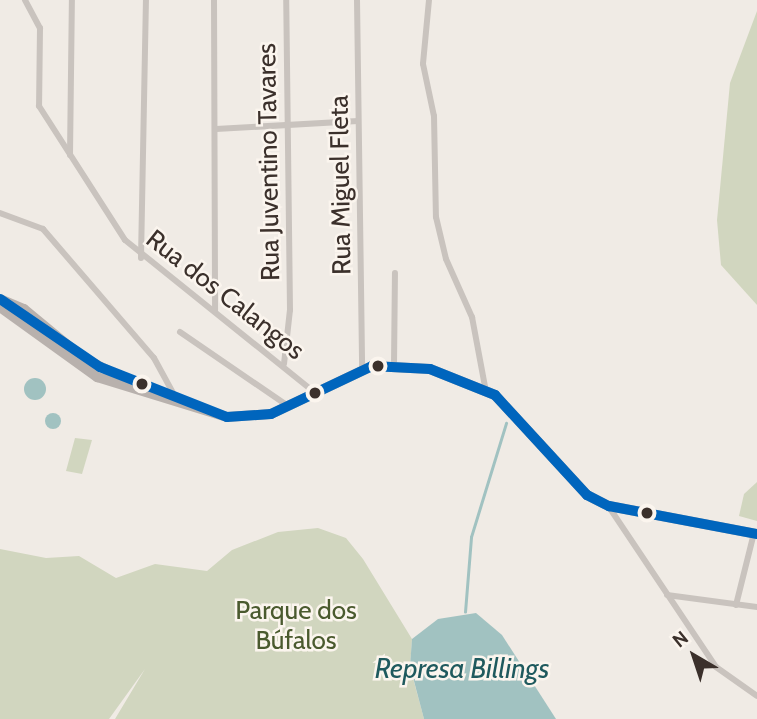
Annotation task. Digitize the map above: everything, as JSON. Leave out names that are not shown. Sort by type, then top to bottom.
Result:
[{"type":"main road","points":[[0,299],[24,309],[83,358],[148,391]]},
{"type":"main road","points":[[0,307],[97,377],[240,418],[288,406],[362,369],[394,365],[430,369],[486,391],[513,409],[565,477],[609,506],[755,533]]},
{"type":"street","name":"Rua dos Calangos","points":[[25,0],[40,29],[37,100],[70,156],[141,258],[215,310],[284,364],[314,392]]},
{"type":"street","points":[[70,156],[72,0]]},
{"type":"street","points":[[141,258],[146,0]]},
{"type":"street","points":[[215,0],[215,310]]},
{"type":"street","name":"Rua Juventino Tavares","points":[[284,364],[290,310],[286,0]]},
{"type":"street","name":"Rua Miguel Fleta","points":[[357,0],[362,369]]},
{"type":"street","points":[[429,0],[423,64],[434,117],[436,217],[446,259],[472,317],[486,391]]},
{"type":"street","points":[[216,129],[358,121]]},
{"type":"street","points":[[0,213],[36,224],[52,239],[154,358],[178,402]]},
{"type":"street","points":[[394,365],[395,273]]},
{"type":"street","points":[[180,332],[288,406]]},
{"type":"street","points":[[609,506],[716,667],[757,696]]},
{"type":"street","points":[[736,605],[755,533]]},
{"type":"street","points":[[667,595],[757,607]]},
{"type":"green space","points":[[757,11],[757,305],[721,265],[717,220],[730,83]]},
{"type":"green space","points":[[75,438],[92,440],[82,474],[66,471]]},
{"type":"green space","points":[[757,482],[757,521],[739,516],[744,494]]},
{"type":"green space","name":"Parque dos Búfalos","points":[[318,528],[346,538],[363,559],[412,639],[410,667],[424,719],[115,719],[145,669],[109,719],[0,719],[0,549],[46,558],[79,556],[116,578],[155,564],[207,571],[232,550],[278,532]]},
{"type":"water","points":[[35,378],[43,381],[46,389],[43,397],[35,400],[27,397],[24,389],[27,381]]},
{"type":"water","points":[[53,413],[61,421],[53,429],[45,421]]},
{"type":"water","name":"Represa Billings","points":[[476,613],[502,635],[556,719],[424,719],[410,666],[412,639],[438,619]]},
{"type":"waterway","points":[[465,612],[471,537],[506,423]]},
{"type":"transit line","points":[[0,299],[100,367],[227,417],[271,414],[372,366],[430,369],[495,395],[587,495],[609,506],[757,534]]}]
